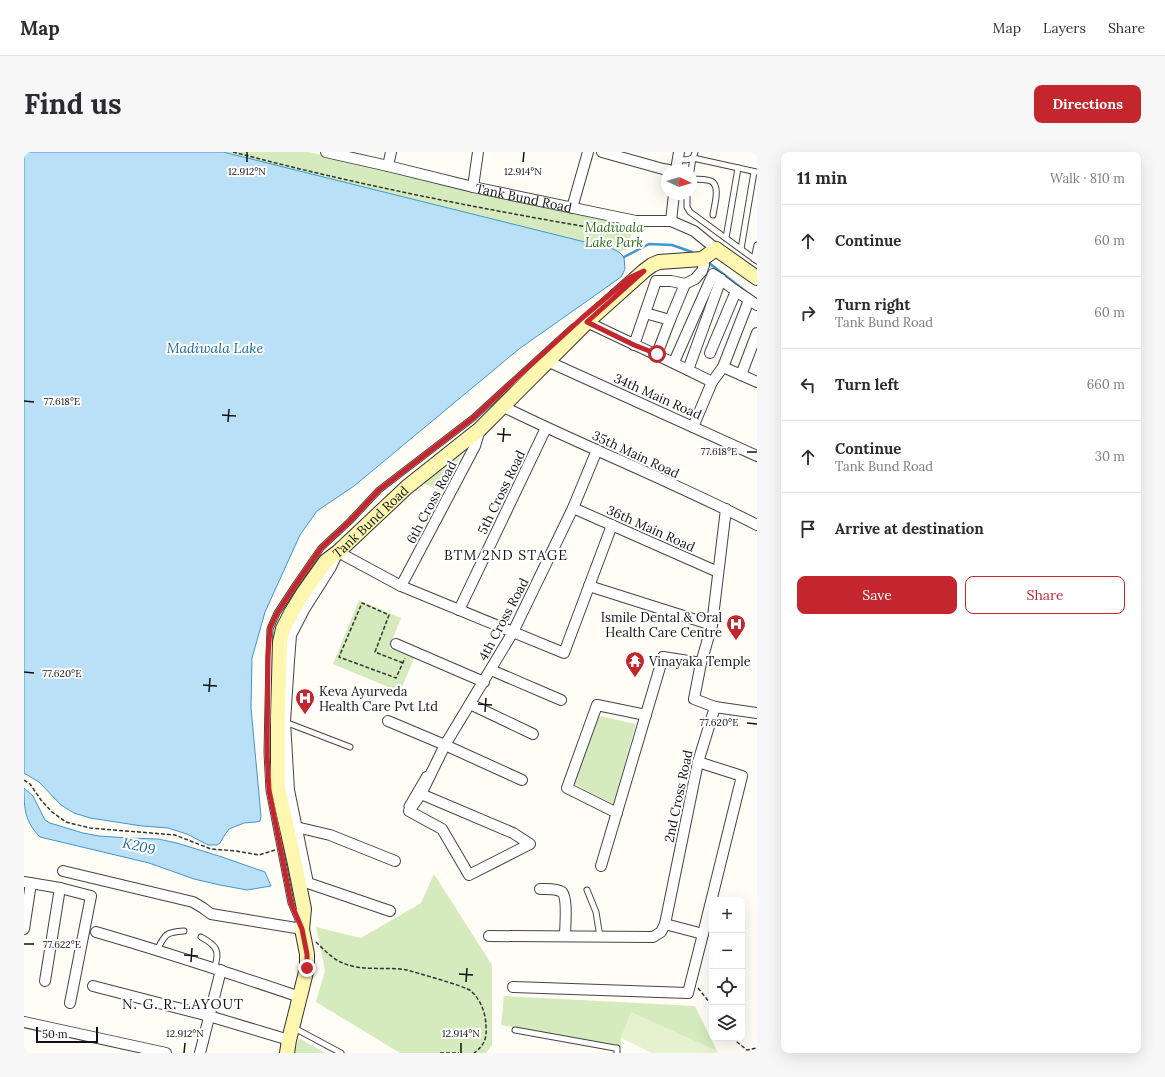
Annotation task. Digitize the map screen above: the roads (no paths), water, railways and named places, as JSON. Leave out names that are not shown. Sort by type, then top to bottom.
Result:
[{"type":"main road","points":[[702,265],[716,249]]},
{"type":"main road","name":"Tank Bund Road","points":[[716,249],[757,278]]},
{"type":"main road","name":"Tank Bund Road","points":[[289,1040],[307,968],[307,954],[302,929],[304,909],[278,788],[280,642],[283,629],[291,613],[326,561],[338,552],[407,487],[480,429],[547,361],[582,322],[652,265],[659,262],[702,265]]},
{"type":"street","name":"Tank Bund Road","points":[[326,152],[473,187],[636,221],[671,221],[694,231],[716,249]]},
{"type":"street","points":[[388,166],[391,152]]},
{"type":"street","points":[[473,187],[478,152]]},
{"type":"street","points":[[572,208],[588,152]]},
{"type":"street","points":[[602,152],[661,168]]},
{"type":"street","points":[[671,221],[673,200]]},
{"type":"street","points":[[634,345],[656,281],[671,281],[685,284],[695,279],[702,265],[753,302],[723,367],[712,382],[693,427]]},
{"type":"street","points":[[674,362],[717,277]]},
{"type":"street","points":[[688,370],[717,277]]},
{"type":"street","points":[[657,354],[685,284]]},
{"type":"street","points":[[710,353],[736,291]]},
{"type":"street","points":[[645,313],[670,320]]},
{"type":"street","points":[[582,322],[657,354],[712,382]]},
{"type":"street","points":[[741,375],[757,334]]},
{"type":"street","name":"34th Main Road","points":[[547,361],[757,456]]},
{"type":"street","points":[[723,367],[757,382]]},
{"type":"street","name":"35th Main Road","points":[[504,406],[546,428],[726,509],[757,525]]},
{"type":"street","name":"5th Cross Road","points":[[458,610],[546,428]]},
{"type":"street","name":"6th Cross Road","points":[[401,586],[475,446],[480,429]]},
{"type":"street","name":"4th Cross Road","points":[[421,794],[513,833],[530,844],[469,875],[442,829],[408,811],[421,794],[445,745],[513,632],[573,508],[597,450]]},
{"type":"street","name":"36th Main Road","points":[[573,508],[718,572]]},
{"type":"street","points":[[726,509],[712,624],[701,664],[694,699],[715,707],[757,713]]},
{"type":"street","points":[[390,911],[308,883],[289,790],[285,722],[291,635],[305,608],[331,567],[338,552],[401,586],[564,653],[612,525]]},
{"type":"street","points":[[589,586],[712,624]]},
{"type":"street","points":[[396,644],[484,682]]},
{"type":"street","points":[[601,866],[663,657],[701,664]]},
{"type":"street","points":[[491,670],[561,700]]},
{"type":"street","points":[[470,704],[533,734]]},
{"type":"street","points":[[617,813],[567,788],[598,705],[646,715]]},
{"type":"street","name":"2nd Cross Road","points":[[665,924],[698,762],[715,707]]},
{"type":"street","points":[[388,721],[522,780]]},
{"type":"street","points":[[513,987],[688,993],[742,776],[698,762]]},
{"type":"street","points":[[296,827],[330,834],[395,861]]},
{"type":"street","points":[[63,871],[193,902],[211,914],[302,929]]},
{"type":"street","points":[[24,929],[28,882],[91,896],[70,1002]]},
{"type":"street","points":[[45,981],[60,888]]},
{"type":"street","points":[[540,889],[558,890],[564,895],[565,936]]},
{"type":"street","points":[[489,936],[653,937],[661,932],[665,924],[703,934]]},
{"type":"street","points":[[96,932],[218,969],[300,997]]},
{"type":"street","points":[[200,1053],[218,969]]},
{"type":"street","points":[[93,986],[209,1016],[289,1040]]},
{"type":"street","points":[[24,1022],[166,1053]]},
{"type":"lane","points":[[692,164],[695,152]]},
{"type":"lane","points":[[679,156],[686,160],[693,158],[756,172],[741,249]]},
{"type":"lane","points":[[726,238],[738,168]]},
{"type":"lane","points":[[697,179],[709,180],[714,183],[717,188],[713,215]]},
{"type":"lane","points":[[687,200],[687,207],[690,212],[756,260]]},
{"type":"lane","points":[[756,260],[757,245]]},
{"type":"lane","points":[[599,304],[631,277],[644,271]]},
{"type":"lane","points":[[302,929],[291,903],[269,790],[267,753],[268,656],[270,628],[277,613],[321,548],[350,521],[379,490],[473,418],[582,322]]},
{"type":"lane","points":[[285,722],[350,748]]},
{"type":"lane","points":[[407,806],[425,776],[430,774]]},
{"type":"lane","points":[[587,890],[596,912],[600,937]]},
{"type":"lane","points":[[157,950],[166,935],[171,932],[184,931]]},
{"type":"lane","points":[[201,938],[215,946],[218,969]]},
{"type":"lane","points":[[289,1040],[298,1030],[341,1053]]},
{"type":"lane","points":[[515,1030],[617,1048],[617,1053]]},
{"type":"water","name":"Madiwala Lake","points":[[24,152],[223,152],[613,249],[624,257],[625,269],[621,277],[519,349],[354,486],[317,511],[300,535],[265,612],[252,658],[251,708],[261,816],[260,821],[244,823],[229,829],[217,845],[208,845],[187,834],[168,828],[142,826],[90,818],[74,813],[61,805],[39,782],[24,773]]},
{"type":"water","name":"K209","points":[[24,788],[33,796],[45,820],[50,823],[83,833],[99,836],[158,839],[177,843],[265,872],[271,886],[247,890],[220,885],[194,879],[149,863],[40,837],[31,826],[26,815]]},
{"type":"waterway","points":[[624,257],[649,244],[672,245],[692,252]]},
{"type":"waterway","points":[[709,263],[753,297]]},
{"type":"place","name":"Ismile Dental & Oral Health Care Centre","points":[[736,641]]},
{"type":"place","name":"Vinayaka Temple","points":[[635,678]]},
{"type":"place","name":"Keva Ayurveda Health Care Pvt Ltd","points":[[305,715]]},
{"type":"district","name":"BTM 2ND STAGE","points":[[506,555]]},
{"type":"district","name":"N. G. R. LAYOUT","points":[[183,1004]]},
{"type":"park label","name":"Madiwala Lake Park","points":[[614,234]]}]
